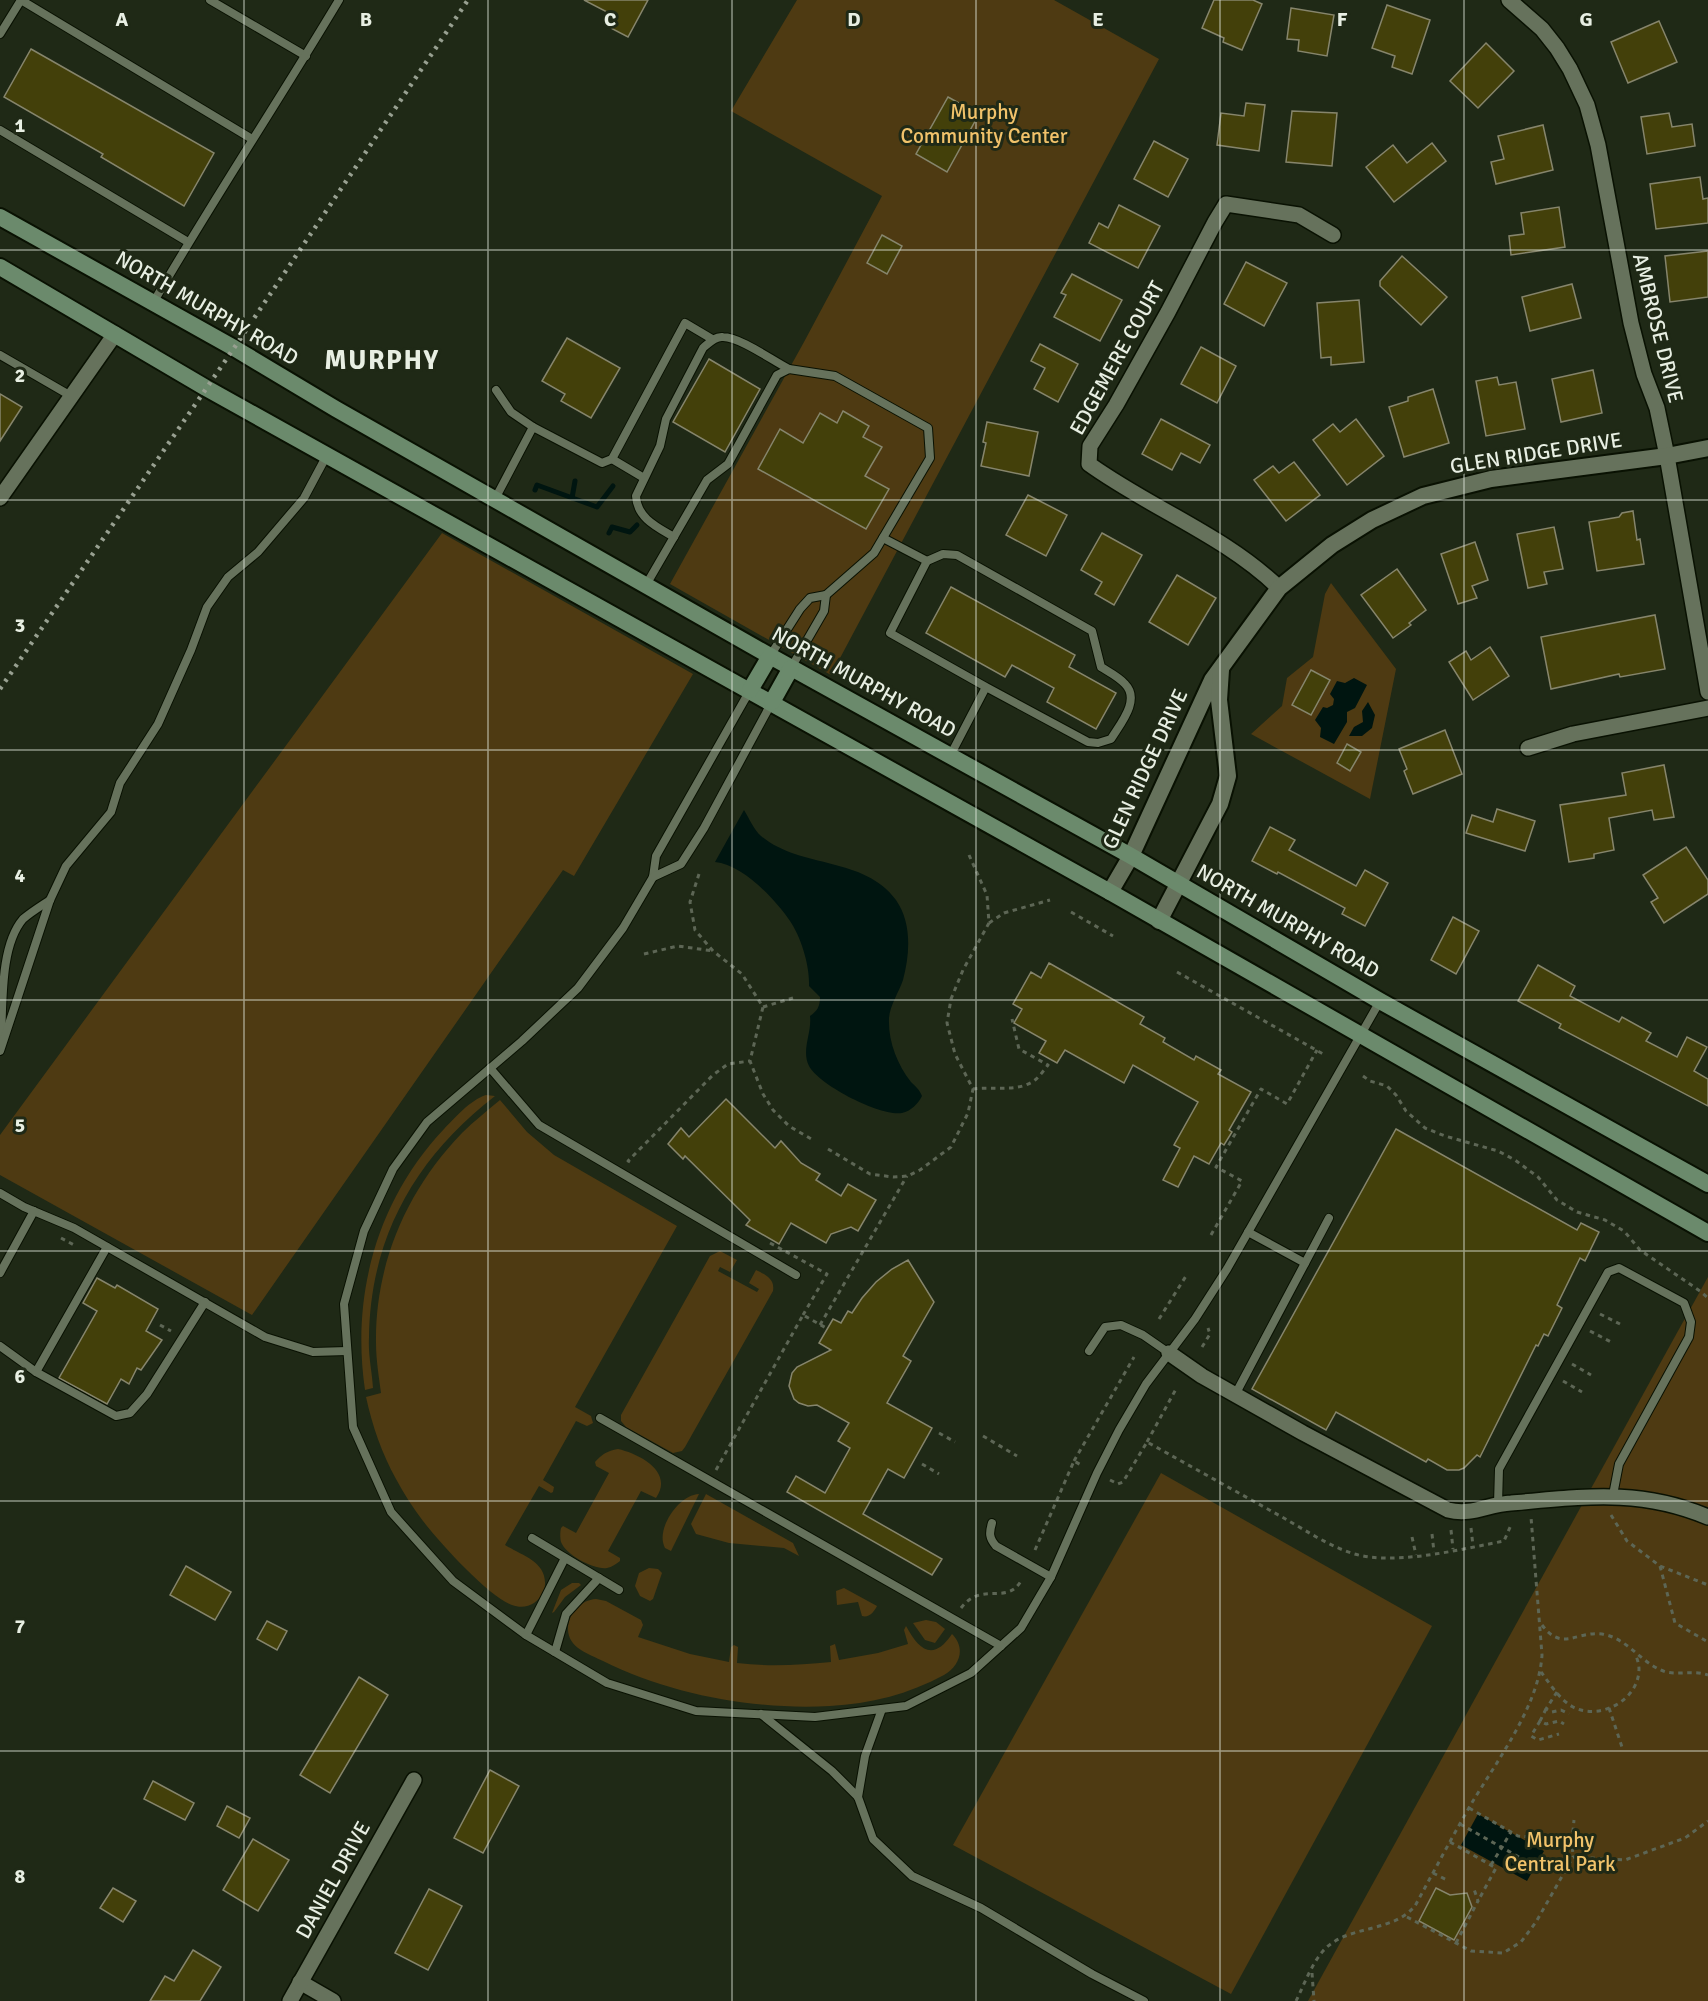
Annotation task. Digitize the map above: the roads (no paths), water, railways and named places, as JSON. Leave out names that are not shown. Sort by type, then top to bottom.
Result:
[{"type":"main road","name":"NORTH MURPHY ROAD","points":[[0,217],[234,348],[336,409],[791,668],[1131,856],[1380,1001],[1708,1184]]},
{"type":"main road","points":[[0,267],[327,455],[1110,892],[1708,1233]]},
{"type":"main road","points":[[750,690],[770,656]]},
{"type":"main road","points":[[772,702],[791,668]]},
{"type":"street","name":"AMBROSE DRIVE","points":[[1509,0],[1536,23],[1557,48],[1587,105],[1598,145],[1631,323],[1644,374],[1657,408],[1667,456],[1708,692]]},
{"type":"street","name":"EDGEMERE COURT","points":[[1279,588],[1227,546],[1089,464],[1090,446],[1168,312],[1226,204],[1299,215],[1334,235]]},
{"type":"street","points":[[0,498],[114,334]]},
{"type":"street","name":"GLEN RIDGE DRIVE","points":[[1110,892],[1131,856],[1212,680],[1279,588],[1332,545],[1372,520],[1424,496],[1491,479],[1667,456],[1708,448]]},
{"type":"street","name":"GLEN RIDGE DRIVE","points":[[1159,921],[1220,804],[1228,776],[1219,700],[1221,666]]},
{"type":"street","points":[[1528,748],[1573,734],[1708,708]]},
{"type":"street","points":[[1169,1353],[1235,1395],[1448,1510],[1467,1513],[1498,1504],[1582,1496],[1613,1496],[1651,1500],[1708,1517]]},
{"type":"street","name":"DANIEL DRIVE","points":[[290,2001],[414,1780]]},
{"type":"street","points":[[300,1982],[333,2001]]},
{"type":"lane","points":[[0,34],[21,0],[252,139]]},
{"type":"lane","points":[[210,0],[306,56]]},
{"type":"lane","points":[[153,303],[188,242],[339,0]]},
{"type":"lane","points":[[0,130],[188,242]]},
{"type":"lane","points":[[496,390],[511,412],[533,427],[602,463],[612,459],[685,323],[712,339]]},
{"type":"lane","points":[[674,537],[643,517],[636,504],[636,496],[660,446],[666,419],[702,348],[712,339],[722,336],[735,339],[789,369],[835,376],[928,428],[930,458],[874,553],[826,595],[810,598],[800,609],[770,656]]},
{"type":"lane","points":[[0,355],[71,396]]},
{"type":"lane","points":[[646,585],[707,480],[728,464],[777,375],[789,369]]},
{"type":"lane","points":[[495,499],[533,427]]},
{"type":"lane","points":[[0,1051],[50,900],[66,866],[111,812],[120,783],[158,724],[207,607],[228,577],[258,552],[304,498],[327,455]]},
{"type":"lane","points":[[612,459],[644,478]]},
{"type":"lane","points":[[883,538],[927,561]]},
{"type":"lane","points":[[943,554],[957,555],[1092,631],[1101,667],[1125,683],[1132,693],[1131,705],[1111,740],[1098,743],[1088,742],[986,687],[890,633],[927,561],[943,554]]},
{"type":"lane","points":[[791,668],[824,611],[826,595]]},
{"type":"lane","points":[[950,756],[986,687]]},
{"type":"lane","points":[[750,690],[656,856],[652,877],[623,928],[578,988],[522,1041],[427,1122],[393,1169],[364,1230],[344,1304],[352,1427],[391,1512],[453,1581],[526,1635],[607,1683],[696,1711],[815,1717],[906,1706],[970,1673],[1001,1646],[1021,1628],[1051,1577],[1096,1473],[1119,1430],[1146,1384],[1195,1319],[1248,1232],[1380,1001]]},
{"type":"lane","points":[[652,877],[681,864],[704,828],[772,702]]},
{"type":"lane","points":[[0,1051],[6,954],[22,920],[50,900]]},
{"type":"lane","points":[[490,1068],[539,1125],[796,1275]]},
{"type":"lane","points":[[0,1193],[74,1228],[265,1337],[313,1352],[347,1351]]},
{"type":"lane","points":[[0,1273],[34,1211]]},
{"type":"lane","points":[[1235,1395],[1329,1218]]},
{"type":"lane","points":[[1248,1232],[1305,1263]]},
{"type":"lane","points":[[36,1372],[107,1247]]},
{"type":"lane","points":[[1498,1504],[1499,1469],[1608,1272],[1620,1268],[1684,1303],[1691,1322],[1689,1337],[1619,1464],[1613,1496]]},
{"type":"lane","points":[[0,1346],[36,1372],[116,1416],[130,1413],[147,1394],[205,1302]]},
{"type":"lane","points":[[1089,1351],[1105,1327],[1120,1325],[1143,1335],[1169,1353]]},
{"type":"lane","points":[[600,1418],[1001,1646]]},
{"type":"lane","points":[[992,1523],[989,1533],[996,1546],[1051,1577]]},
{"type":"lane","points":[[532,1538],[619,1590]]},
{"type":"lane","points":[[526,1635],[565,1558]]},
{"type":"lane","points":[[555,1652],[566,1614],[599,1578]]},
{"type":"lane","points":[[858,1797],[865,1756],[882,1709]]},
{"type":"lane","points":[[761,1714],[832,1771],[858,1797],[873,1839],[912,1876],[981,1908],[1092,1974],[1144,2001]]},
{"type":"waterway","points":[[572,498],[575,481]]},
{"type":"waterway","points":[[535,490],[537,485],[597,507],[613,486]]},
{"type":"waterway","points":[[609,533],[612,527],[630,532],[637,525]]},
{"type":"railway","points":[[0,689],[234,348],[468,0]]},
{"type":"district","name":"MURPHY","points":[[382,360]]},
{"type":"park label","name":"Murphy Community Center","points":[[984,124]]},
{"type":"park label","name":"Murphy Central Park","points":[[1560,1852]]}]
